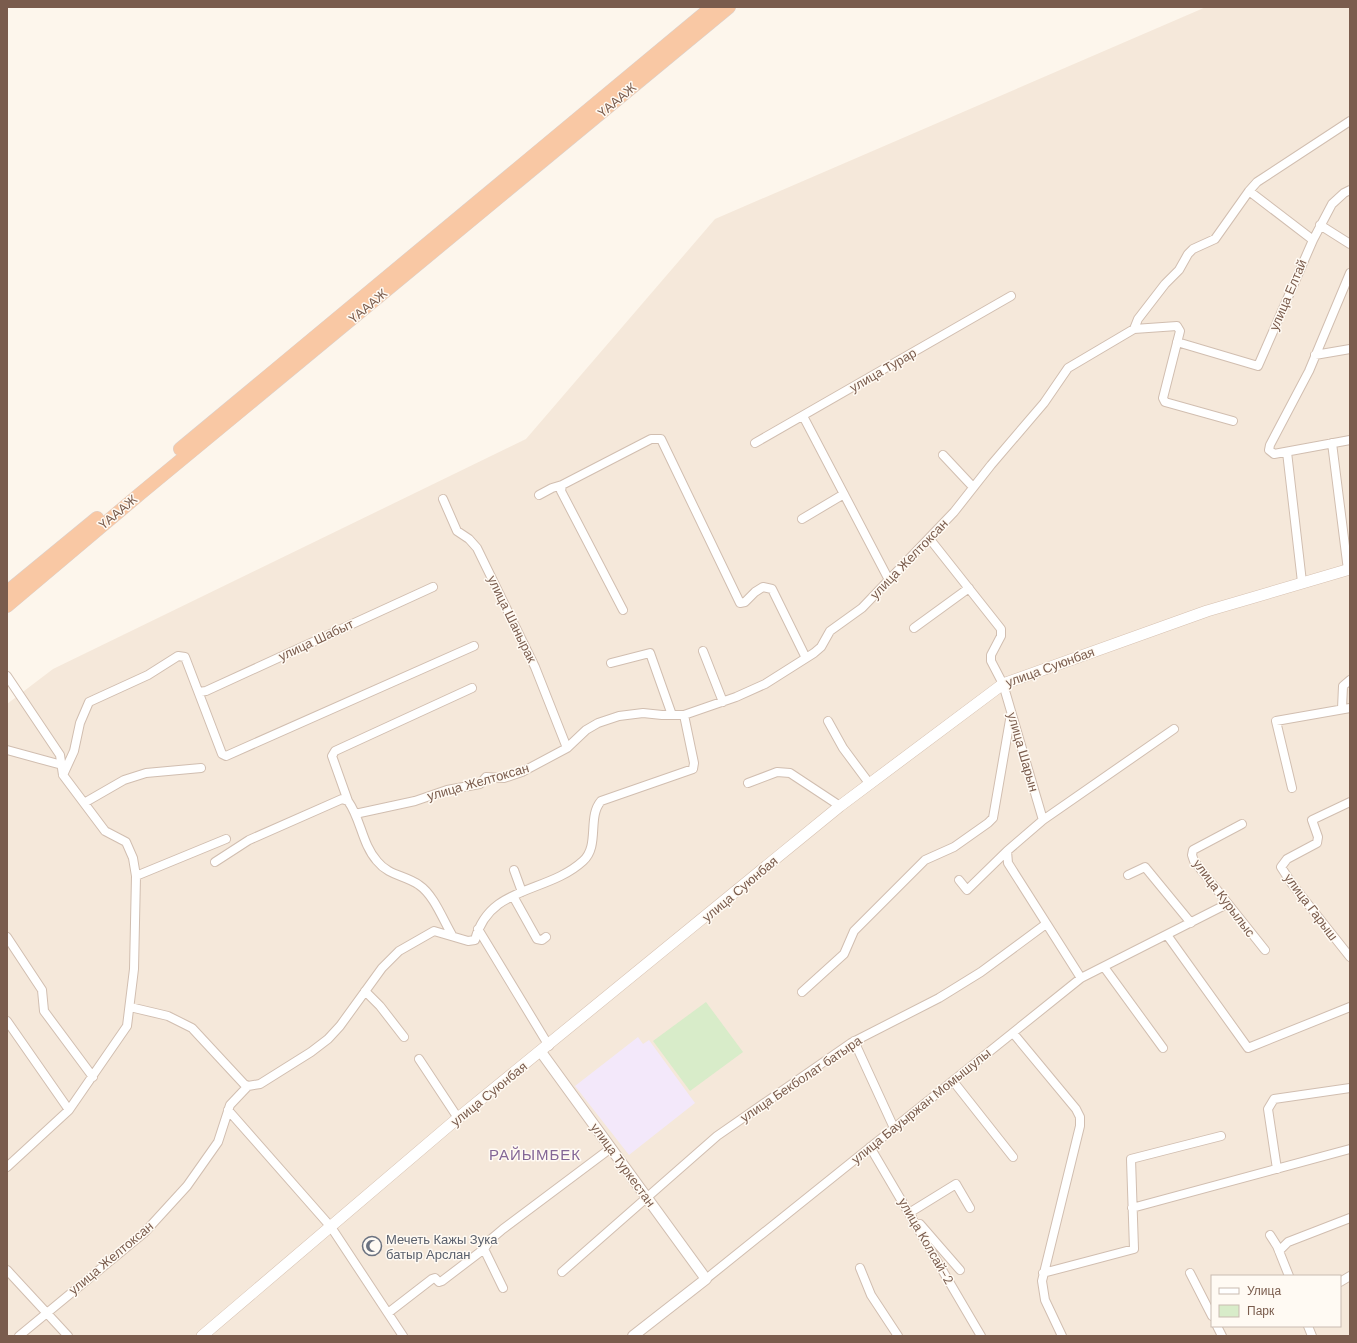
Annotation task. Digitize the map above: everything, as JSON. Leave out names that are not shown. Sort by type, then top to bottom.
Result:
[{"type":"highway","name":"ҮАААЖ","points":[[7,592],[712,7]]},
{"type":"highway","name":"ҮАААЖ","points":[[7,606],[140,493],[729,7]]},
{"type":"main road","name":"улица Суюнбая","points":[[202,1336],[458,1118],[545,1049],[840,806],[1003,684],[1207,611],[1302,582],[1349,570]]},
{"type":"street","points":[[1232,422],[1165,402],[1164,400],[1180,331],[1177,326],[1134,329],[1138,319],[1165,284],[1179,270],[1188,254],[1215,239],[1257,182],[1350,121]]},
{"type":"street","name":"улица Елтай","points":[[1177,342],[1258,366],[1320,225],[1332,204],[1344,193],[1350,190]]},
{"type":"street","points":[[1249,191],[1313,240]]},
{"type":"street","points":[[1320,225],[1350,244]]},
{"type":"street","points":[[1350,273],[1309,371],[1270,445],[1271,453],[1274,454],[1350,440]]},
{"type":"street","name":"улица Турар","points":[[755,443],[1011,296]]},
{"type":"street","name":"улица Желтоксан","points":[[355,814],[415,801],[447,790],[480,784],[486,777],[504,778],[522,772],[567,748],[586,730],[598,723],[619,716],[643,713],[672,715],[684,714],[723,702],[766,684],[821,648],[830,631],[862,608],[954,512],[973,487],[1044,403],[1068,368],[1134,329]]},
{"type":"street","points":[[1315,355],[1350,349]]},
{"type":"street","points":[[803,416],[889,580]]},
{"type":"street","points":[[539,495],[552,488],[562,485],[650,438],[661,439],[740,603],[745,602],[755,592],[763,587],[772,589],[806,658]]},
{"type":"street","points":[[1332,443],[1349,570]]},
{"type":"street","points":[[1287,452],[1302,582]]},
{"type":"street","points":[[942,455],[973,487]]},
{"type":"street","points":[[562,485],[561,491],[623,610]]},
{"type":"street","points":[[802,519],[844,494]]},
{"type":"street","name":"улица Шанырак","points":[[443,499],[457,531],[469,539],[477,548],[535,667],[567,748]]},
{"type":"street","points":[[914,628],[969,588],[929,538]]},
{"type":"street","name":"улица Шабыт","points":[[199,692],[206,691],[433,587]]},
{"type":"street","name":"улица Шарын","points":[[969,588],[1001,629],[1001,636],[991,655],[991,661],[1003,684],[1043,820]]},
{"type":"street","points":[[63,775],[74,751],[80,723],[89,702],[148,675],[178,656],[185,657],[222,754],[226,756],[474,646]]},
{"type":"street","points":[[703,651],[723,702]]},
{"type":"street","points":[[611,663],[650,653],[672,715]]},
{"type":"street","points":[[7,676],[60,755],[63,775],[105,831],[126,842],[133,858],[136,876],[134,969],[127,1026],[69,1110],[7,1167]]},
{"type":"street","points":[[1292,788],[1276,721],[1346,709],[1343,686],[1350,680]]},
{"type":"street","points":[[452,935],[425,890],[417,883],[392,874],[377,862],[369,851],[355,814],[348,801],[332,756],[335,751],[472,688]]},
{"type":"street","points":[[130,1006],[168,1016],[192,1028],[248,1086],[260,1084],[311,1052],[328,1039],[340,1026],[382,968],[399,951],[429,932],[440,931],[471,941],[475,940],[478,929],[491,909],[503,900],[550,881],[583,862],[589,855],[597,809],[601,801],[693,769],[694,763],[684,714]]},
{"type":"street","points":[[802,992],[844,954],[854,931],[925,860],[954,847],[993,818],[1011,714]]},
{"type":"street","points":[[828,721],[843,748],[868,784]]},
{"type":"street","points":[[959,880],[967,890],[1007,851],[1043,820],[1174,729]]},
{"type":"street","points":[[7,750],[62,765]]},
{"type":"street","points":[[84,802],[124,780],[146,773],[201,768]]},
{"type":"street","points":[[748,783],[777,772],[790,773],[840,806]]},
{"type":"street","points":[[215,862],[249,840],[342,799],[348,801]]},
{"type":"street","name":"улица Гарыш","points":[[1350,802],[1312,820],[1318,837],[1317,843],[1287,859],[1281,867],[1292,884],[1350,957]]},
{"type":"street","name":"улица Курылыс","points":[[1242,824],[1193,850],[1192,855],[1194,861],[1227,904],[1265,950]]},
{"type":"street","points":[[136,876],[226,839]]},
{"type":"street","points":[[1007,851],[1008,862],[1081,978]]},
{"type":"street","points":[[1128,875],[1145,867],[1191,923]]},
{"type":"street","points":[[514,870],[522,892]]},
{"type":"street","points":[[513,896],[537,939],[539,941],[546,938]]},
{"type":"street","name":"улица Бауыржан Момышулы","points":[[633,1336],[1081,978],[1227,904]]},
{"type":"street","name":"улица Бекболат батыра","points":[[562,1272],[717,1136],[854,1041],[939,998],[981,972],[1046,924]]},
{"type":"street","name":"улица Туркестан","points":[[478,929],[545,1049],[611,1148],[706,1279]]},
{"type":"street","points":[[1167,935],[1248,1048],[1350,1007]]},
{"type":"street","points":[[7,937],[42,990],[44,1011],[92,1077]]},
{"type":"street","points":[[1104,967],[1163,1048]]},
{"type":"street","points":[[365,991],[380,1006],[404,1037]]},
{"type":"street","points":[[7,1021],[69,1110]]},
{"type":"street","points":[[1013,1033],[1076,1110],[1080,1117],[1080,1126],[1042,1280],[1045,1300],[1062,1336]]},
{"type":"street","points":[[854,1041],[894,1128]]},
{"type":"street","points":[[419,1059],[458,1118]]},
{"type":"street","points":[[953,1081],[1013,1157]]},
{"type":"street","name":"улица Желтоксан","points":[[19,1336],[144,1233],[187,1186],[218,1142],[228,1110],[235,1099],[248,1086]]},
{"type":"street","points":[[1277,1169],[1268,1109],[1274,1099],[1350,1088]]},
{"type":"street","points":[[228,1110],[331,1227],[403,1336]]},
{"type":"street","points":[[1043,1273],[1134,1249],[1131,1159],[1221,1136]]},
{"type":"street","name":"улица Колсай-2","points":[[870,1147],[982,1336]]},
{"type":"street","points":[[388,1313],[432,1279],[435,1278],[439,1282],[442,1281],[484,1249],[490,1240],[503,1229],[611,1148]]},
{"type":"street","points":[[1132,1208],[1350,1149]]},
{"type":"street","points":[[960,1270],[949,1255],[909,1213],[956,1184],[970,1208]]},
{"type":"street","points":[[1279,1251],[1288,1242],[1350,1218]]},
{"type":"street","points":[[1270,1235],[1279,1251],[1289,1275]]},
{"type":"street","points":[[484,1249],[503,1288]]},
{"type":"street","points":[[860,1268],[871,1295],[898,1336]]},
{"type":"street","points":[[7,1270],[68,1336]]},
{"type":"street","points":[[1190,1272],[1211,1314]]},
{"type":"street","points":[[1341,1281],[1350,1276]]},
{"type":"street","points":[[1218,1327],[1222,1336]]},
{"type":"shaded area","points":[[1206,7],[1350,7],[1350,1336],[7,1336],[7,704],[53,669],[526,439],[715,219]]},
{"type":"shaded area","points":[[638,1037],[643,1044],[649,1040],[695,1103],[629,1155],[575,1086]]},
{"type":"green space","points":[[706,1002],[743,1052],[690,1091],[653,1041]]},
{"type":"place","name":"Мечеть Кажы Зука батыр Арслан","points":[[372,1246]]},
{"type":"district","name":"РАЙЫМБЕК","points":[[535,1155]]}]
